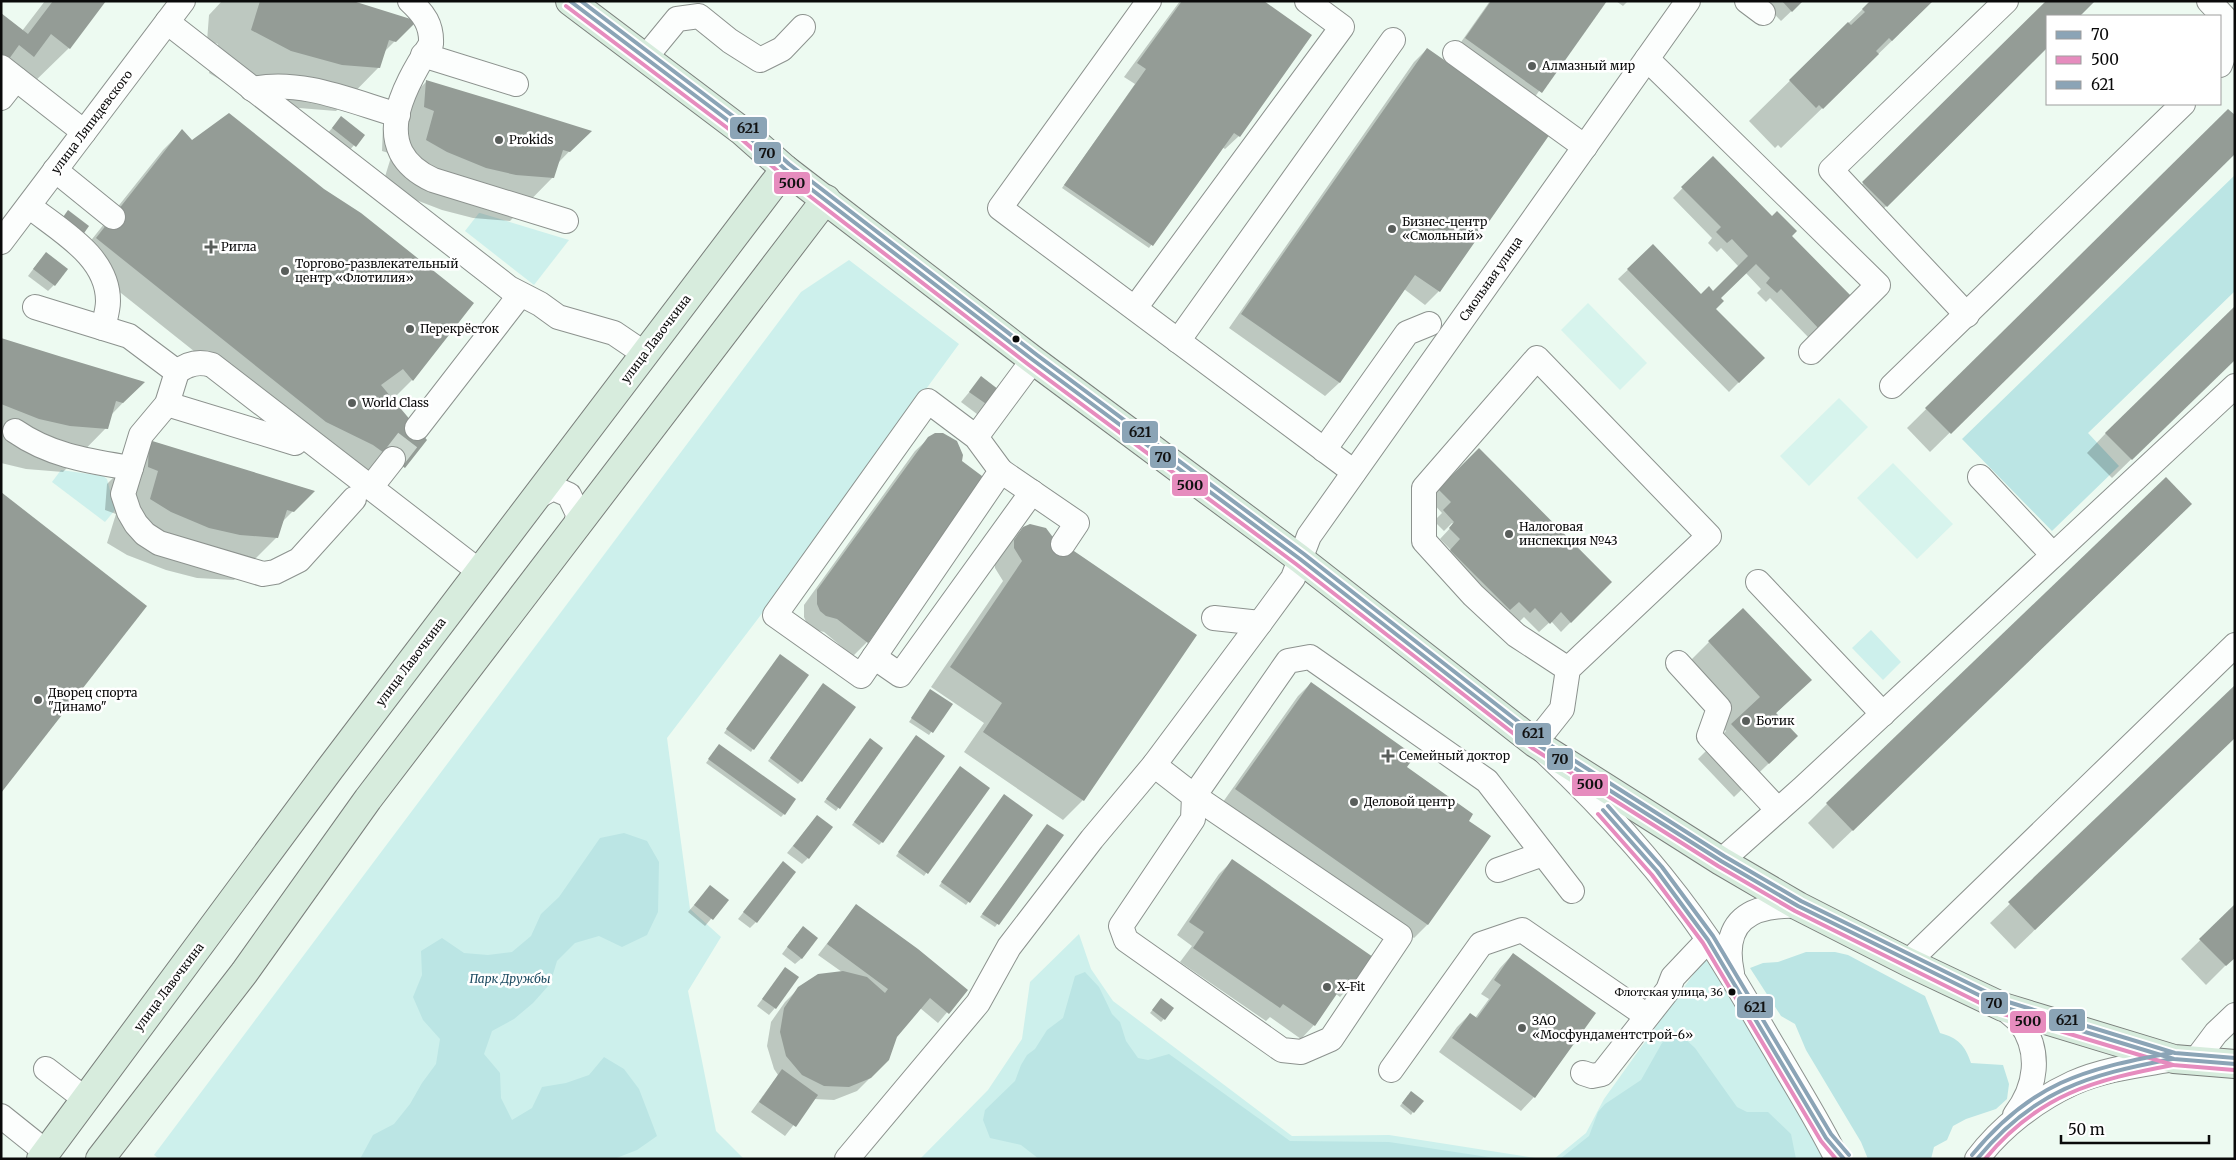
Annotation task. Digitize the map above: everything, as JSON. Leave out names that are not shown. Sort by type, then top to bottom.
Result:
[{"type":"main road","points":[[570,1],[742,131],[785,169],[1033,360],[1300,559],[1535,743],[1721,861],[1798,906],[1908,962],[2003,1006],[2185,1060],[2235,1064]]},
{"type":"main road","name":"улица Лавочкина","points":[[44,1155],[537,496],[785,169]]},
{"type":"main road","points":[[100,1159],[244,973],[368,798],[826,199]]},
{"type":"street","name":"улица Ляпидевского","points":[[1,242],[183,1]]},
{"type":"street","points":[[410,1],[422,12],[430,27],[430,44],[408,82],[394,135],[399,151],[408,164],[424,176],[566,221]]},
{"type":"street","points":[[1149,1],[1000,208],[1354,472]]},
{"type":"street","points":[[1134,308],[1342,28],[1307,1]]},
{"type":"street","name":"Смольная улица","points":[[847,1159],[978,1003],[1009,947],[1092,839],[1154,765],[1293,578],[1308,536],[1688,1]]},
{"type":"street","points":[[1967,315],[1831,170],[2006,1]]},
{"type":"street","points":[[2209,1],[2234,28],[2221,62]]},
{"type":"street","points":[[645,58],[677,19],[699,16],[730,42],[760,60],[782,49],[803,27]]},
{"type":"street","points":[[167,22],[520,294],[534,300],[563,319],[608,330],[645,354]]},
{"type":"street","points":[[1178,341],[1393,40]]},
{"type":"street","points":[[1455,53],[1584,147]]},
{"type":"street","points":[[423,56],[516,84]]},
{"type":"street","points":[[1647,59],[1878,285],[1811,352]]},
{"type":"street","points":[[2221,71],[2235,73]]},
{"type":"street","points":[[1,98],[9,73],[84,132]]},
{"type":"street","points":[[252,89],[279,85],[301,87],[398,115]]},
{"type":"street","points":[[1892,386],[2183,105]]},
{"type":"street","points":[[55,170],[113,217]]},
{"type":"street","points":[[28,206],[94,258],[106,288],[108,302],[103,328]]},
{"type":"street","points":[[417,428],[520,294]]},
{"type":"street","points":[[35,308],[134,339],[177,372]]},
{"type":"street","points":[[1324,450],[1407,333],[1429,324]]},
{"type":"street","points":[[1568,669],[1516,635],[1473,595],[1424,541],[1424,488],[1537,358],[1709,536],[1568,669],[1562,709],[1535,743],[1578,783],[1632,842],[1657,871],[1708,940],[1734,980],[1837,1159]]},
{"type":"street","points":[[976,436],[1033,360]]},
{"type":"street","points":[[392,459],[362,493],[299,560],[286,568],[263,574],[159,543],[145,534],[129,512],[123,494],[143,432],[167,404],[177,372],[196,363],[212,365],[362,493],[480,572]]},
{"type":"street","points":[[1721,861],[1883,714],[2235,386]]},
{"type":"street","points":[[1001,471],[862,676],[775,615],[928,401],[976,436],[1001,471],[1077,524],[1063,544]]},
{"type":"street","points":[[167,404],[295,442]]},
{"type":"street","points":[[15,431],[58,454],[75,459],[131,468]]},
{"type":"street","points":[[1980,477],[2053,555]]},
{"type":"street","points":[[537,496],[553,488],[568,495],[578,514],[576,526]]},
{"type":"street","points":[[874,657],[900,675],[1032,492]]},
{"type":"street","points":[[1758,582],[1883,714]]},
{"type":"street","points":[[1214,618],[1260,623]]},
{"type":"street","points":[[1908,962],[2235,645]]},
{"type":"street","points":[[1154,765],[1194,796],[1400,936],[1331,1040],[1301,1052],[1282,1050],[1126,940],[1121,926],[1193,819],[1194,796],[1288,660],[1310,657],[1487,781],[1572,891]]},
{"type":"street","points":[[1678,663],[1719,708],[1709,736],[1778,810]]},
{"type":"street","points":[[1498,870],[1543,854]]},
{"type":"street","points":[[1734,980],[1729,944],[1735,929],[1745,917],[1773,905],[1798,906]]},
{"type":"street","points":[[1391,1070],[1481,944],[1522,930],[1647,1016]]},
{"type":"street","points":[[1583,1073],[1592,1076],[1602,1074],[1668,990],[1673,978],[1708,940]]},
{"type":"street","points":[[1977,1159],[2006,1127],[2026,1101],[2033,1082],[2034,1059],[2020,1022],[2003,1006]]},
{"type":"street","points":[[2006,1127],[2037,1104],[2074,1083],[2118,1069],[2185,1060],[2235,1015]]},
{"type":"street","points":[[46,1069],[85,1099]]},
{"type":"street","points":[[1,1116],[44,1155]]},
{"type":"street","points":[[1826,1138],[1844,1159]]},
{"type":"green space","points":[[2235,175],[2235,291],[2088,433],[2119,466],[2052,531],[1962,439]]},
{"type":"green space","points":[[479,213],[569,240],[534,285],[465,231]]},
{"type":"green space","name":"Парк Дружбы","points":[[849,260],[959,344],[757,620],[667,738],[690,909],[721,937],[688,991],[716,1131],[744,1159],[159,1159],[154,1155],[801,292]]},
{"type":"green space","points":[[61,470],[103,476],[107,479],[115,510],[105,522],[52,482]]},
{"type":"green space","points":[[1871,630],[1901,662],[1883,680],[1852,648]]},
{"type":"green space","points":[[624,833],[647,841],[659,862],[658,912],[647,935],[622,947],[599,936],[575,943],[557,961],[550,984],[533,1003],[514,1019],[492,1031],[484,1054],[500,1073],[501,1098],[512,1120],[532,1108],[542,1087],[566,1083],[589,1075],[604,1057],[624,1069],[639,1089],[657,1136],[637,1150],[614,1159],[360,1159],[373,1135],[394,1124],[410,1104],[436,1064],[440,1039],[423,1020],[413,997],[422,975],[421,951],[442,938],[464,953],[488,955],[512,952],[531,936],[541,914],[559,897],[600,838]]},
{"type":"green space","points":[[1079,934],[1091,969],[1113,1001],[1292,1136],[1389,1135],[1542,1159],[920,1159],[988,1090],[1022,1039],[1030,982]]},
{"type":"green space","points":[[1806,952],[1835,952],[1848,955],[1925,996],[1940,1033],[1952,1037],[1960,1043],[1971,1063],[2003,1065],[2009,1084],[2007,1099],[1996,1109],[1966,1119],[1953,1126],[1947,1140],[1934,1147],[1931,1159],[1868,1159],[1861,1142],[1806,1050],[1795,1024],[1781,1016],[1750,968],[1763,963],[1778,962]]},
{"type":"green space","points":[[1705,958],[1795,1099],[1827,1159],[1554,1159],[1586,1133],[1604,1099]]},
{"type":"green space","points":[[1085,972],[1099,987],[1112,1014],[1120,1022],[1126,1041],[1138,1058],[1148,1060],[1169,1054],[1290,1141],[1389,1142],[1501,1159],[1039,1159],[1021,1145],[990,1138],[983,1120],[985,1110],[1015,1081],[1027,1055],[1035,1049],[1047,1030],[1063,1018],[1075,976]]},
{"type":"green space","points":[[1680,1034],[1695,1048],[1737,1107],[1747,1112],[1768,1112],[1791,1134],[1796,1159],[1560,1159],[1589,1136],[1598,1112],[1605,1104],[1641,1080],[1662,1043],[1670,1035]]},
{"type":"shaded area","points":[[1588,303],[1647,363],[1620,390],[1561,330]]},
{"type":"shaded area","points":[[1839,398],[1868,427],[1809,486],[1780,456]]},
{"type":"shaded area","points":[[1893,463],[1953,524],[1917,559],[1857,498]]},
{"type":"building","points":[[53,1],[106,1],[70,49],[51,34],[34,57],[19,45],[9,59],[1,53],[1,13],[28,34]]},
{"type":"building","points":[[260,1],[353,1],[417,21],[396,42],[389,40],[380,68],[342,65],[291,51],[251,30]]},
{"type":"building","points":[[1182,1],[1264,1],[1312,35],[1240,137],[1234,133],[1153,246],[1064,185],[1146,69],[1137,63]]},
{"type":"building","name":"Алмазный мир","points":[[1491,1],[1607,1],[1542,93],[1465,38]]},
{"type":"building","points":[[1782,1],[1803,1],[1792,12]]},
{"type":"building","points":[[1870,1],[1933,1],[1892,41],[1889,38],[1876,51],[1879,54],[1823,109],[1819,105],[1816,108],[1789,80],[1848,22],[1851,25],[1865,12],[1862,9]]},
{"type":"building","points":[[2046,1],[2095,1],[2081,15],[2046,15],[2046,49],[1887,207],[1862,182]]},
{"type":"building","name":"Бизнес-центр «Смольный»","points":[[1427,48],[1550,134],[1440,292],[1415,275],[1340,383],[1241,314]]},
{"type":"building","points":[[426,80],[592,131],[570,152],[563,150],[554,178],[516,175],[486,168],[447,152],[426,140],[434,111],[424,107]]},
{"type":"building","points":[[2228,109],[2235,115],[2235,154],[1951,434],[1925,408]]},
{"type":"building","name":"Торгово-развлекательный центр «Флотилия»","points":[[229,113],[324,189],[361,213],[474,303],[413,381],[403,369],[381,385],[427,440],[405,468],[373,445],[326,422],[96,238],[182,129],[192,140]]},
{"type":"building","points":[[341,116],[365,135],[356,147],[332,128]]},
{"type":"building","points":[[1713,156],[1772,216],[1777,211],[1797,231],[1792,236],[1854,299],[1821,331],[1781,289],[1777,293],[1766,283],[1770,278],[1756,264],[1721,298],[1724,301],[1716,309],[1765,358],[1739,383],[1627,269],[1653,244],[1701,294],[1709,286],[1713,291],[1748,256],[1732,239],[1727,243],[1716,232],[1721,227],[1681,187]]},
{"type":"building","points":[[68,210],[89,226],[82,236],[61,220]]},
{"type":"building","points":[[46,252],[68,269],[55,286],[33,269]]},
{"type":"building","points":[[2235,306],[2235,360],[2132,460],[2105,433]]},
{"type":"building","points":[[1,338],[145,382],[123,403],[116,401],[108,429],[70,426],[39,419],[1,404]]},
{"type":"building","points":[[981,376],[1003,393],[992,408],[969,392]]},
{"type":"building","points":[[935,433],[943,433],[957,441],[963,455],[962,461],[986,479],[868,643],[837,619],[826,616],[820,611],[817,604],[817,590],[928,437]]},
{"type":"building","points":[[149,440],[315,491],[294,512],[287,510],[278,538],[240,535],[209,528],[171,512],[150,499],[158,471],[148,467]]},
{"type":"building","name":"Налоговая инспекция №43","points":[[1479,448],[1612,582],[1571,623],[1561,612],[1550,624],[1535,608],[1530,613],[1519,602],[1510,610],[1450,550],[1460,539],[1449,528],[1454,522],[1443,510],[1451,502],[1438,489]]},
{"type":"building","points":[[2166,477],[2192,504],[1853,831],[1826,803]]},
{"type":"building","name":"Дворец спорта \"Динамо\"","points":[[1,492],[147,606],[1,793]]},
{"type":"building","points":[[1030,524],[1046,528],[1052,536],[1197,635],[1084,801],[983,732],[1002,703],[950,667],[1022,561],[1014,548],[1014,540],[1023,527]]},
{"type":"building","points":[[1743,608],[1812,680],[1776,713],[1798,736],[1769,764],[1731,724],[1760,697],[1708,641]]},
{"type":"building","points":[[780,654],[809,675],[754,750],[726,729]]},
{"type":"building","name":"Деловой центр","points":[[1311,682],[1415,756],[1407,767],[1473,814],[1469,821],[1491,836],[1428,925],[1235,789]]},
{"type":"building","points":[[823,683],[856,707],[802,782],[770,758]]},
{"type":"building","points":[[2235,685],[2235,738],[2035,930],[2008,902]]},
{"type":"building","points":[[930,689],[953,704],[933,733],[911,718]]},
{"type":"building","points":[[916,735],[945,756],[883,843],[854,822]]},
{"type":"building","points":[[870,738],[883,748],[840,809],[826,799]]},
{"type":"building","points":[[719,744],[796,799],[785,815],[708,759]]},
{"type":"building","points":[[960,766],[990,788],[928,874],[898,852]]},
{"type":"building","points":[[1004,794],[1033,815],[970,903],[941,882]]},
{"type":"building","points":[[817,815],[833,827],[809,859],[793,846]]},
{"type":"building","points":[[1047,824],[1064,835],[999,925],[982,914]]},
{"type":"building","points":[[1232,859],[1373,957],[1354,984],[1347,979],[1315,1026],[1283,1004],[1280,1008],[1193,948],[1204,932],[1189,922]]},
{"type":"building","points":[[783,861],[796,872],[757,923],[743,912]]},
{"type":"building","points":[[710,885],[729,900],[713,920],[694,905]]},
{"type":"building","points":[[856,904],[918,949],[968,990],[949,1014],[930,998],[897,1037],[889,1060],[871,1078],[849,1087],[824,1086],[802,1075],[786,1056],[780,1032],[784,1008],[798,987],[818,974],[843,971],[867,977],[885,993],[888,989],[827,944]]},
{"type":"building","points":[[2235,904],[2235,958],[2226,966],[2199,939]]},
{"type":"building","points":[[803,926],[818,938],[802,959],[787,947]]},
{"type":"building","name":"ЗАО «Мосфундаментстрой-6»","points":[[1513,953],[1596,1013],[1535,1098],[1452,1038],[1470,1013],[1477,1018],[1501,985],[1494,980]]},
{"type":"building","points":[[785,967],[799,977],[776,1009],[762,999]]},
{"type":"building","points":[[1161,998],[1174,1008],[1165,1020],[1152,1010]]},
{"type":"building","points":[[782,1069],[818,1095],[796,1127],[759,1102]]},
{"type":"building","points":[[1411,1091],[1424,1101],[1414,1113],[1402,1103]]},
{"type":"tunnel","points":[[393,459],[417,428]]},
{"type":"transit line","name":"70","points":[[570,1],[742,131],[785,169],[1033,360],[1300,559],[1535,743],[1721,861],[1798,906],[2003,1007],[2174,1059],[2235,1064]]},
{"type":"transit line","name":"621","points":[[581,1],[746,126],[789,164],[1037,355],[1304,554],[1539,738],[1724,856],[1801,901],[2005,1001],[2175,1053],[2235,1058]]},
{"type":"transit line","name":"500","points":[[566,6],[738,136],[781,174],[1029,365],[1296,564],[1532,748],[1718,866],[1795,911],[2000,1013],[2173,1065],[2234,1070]]},
{"type":"transit line","name":"621","points":[[1608,806],[1662,867],[1713,936],[1831,1134],[1849,1155]]},
{"type":"transit line","name":"70","points":[[1603,810],[1657,871],[1708,940],[1826,1138],[1844,1159]]},
{"type":"transit line","name":"500","points":[[1598,814],[1652,875],[1703,943],[1821,1141],[1836,1159]]},
{"type":"transit line","name":"621","points":[[1972,1155],[2016,1111],[2038,1095],[2061,1083],[2085,1073],[2171,1053]]},
{"type":"transit line","name":"70","points":[[1977,1159],[1998,1136],[2020,1117],[2042,1101],[2064,1089],[2088,1079],[2172,1059]]},
{"type":"transit line","name":"500","points":[[1985,1159],[2005,1137],[2026,1119],[2070,1093],[2118,1077],[2173,1065]]},
{"type":"place","name":"Алмазный мир","points":[[1532,66]]},
{"type":"place","name":"Prokids","points":[[499,140]]},
{"type":"place","name":"Бизнес-центр «Смольный»","points":[[1392,229]]},
{"type":"place","name":"Ригла","points":[[211,247]]},
{"type":"place","name":"Торгово-развлекательный центр «Флотилия»","points":[[285,271]]},
{"type":"place","name":"Перекрёсток","points":[[410,329]]},
{"type":"place","name":"World Class","points":[[352,403]]},
{"type":"place","name":"Налоговая инспекция №43","points":[[1509,534]]},
{"type":"place","name":"Дворец спорта \"Динамо\"","points":[[38,700]]},
{"type":"place","name":"Ботик","points":[[1746,721]]},
{"type":"place","name":"Семейный доктор","points":[[1388,756]]},
{"type":"place","name":"Деловой центр","points":[[1354,802]]},
{"type":"place","name":"X-Fit","points":[[1327,987]]},
{"type":"place","name":"Флотская улица, 36","points":[[1732,992]]},
{"type":"place","name":"ЗАО «Мосфундаментстрой-6»","points":[[1522,1028]]}]
